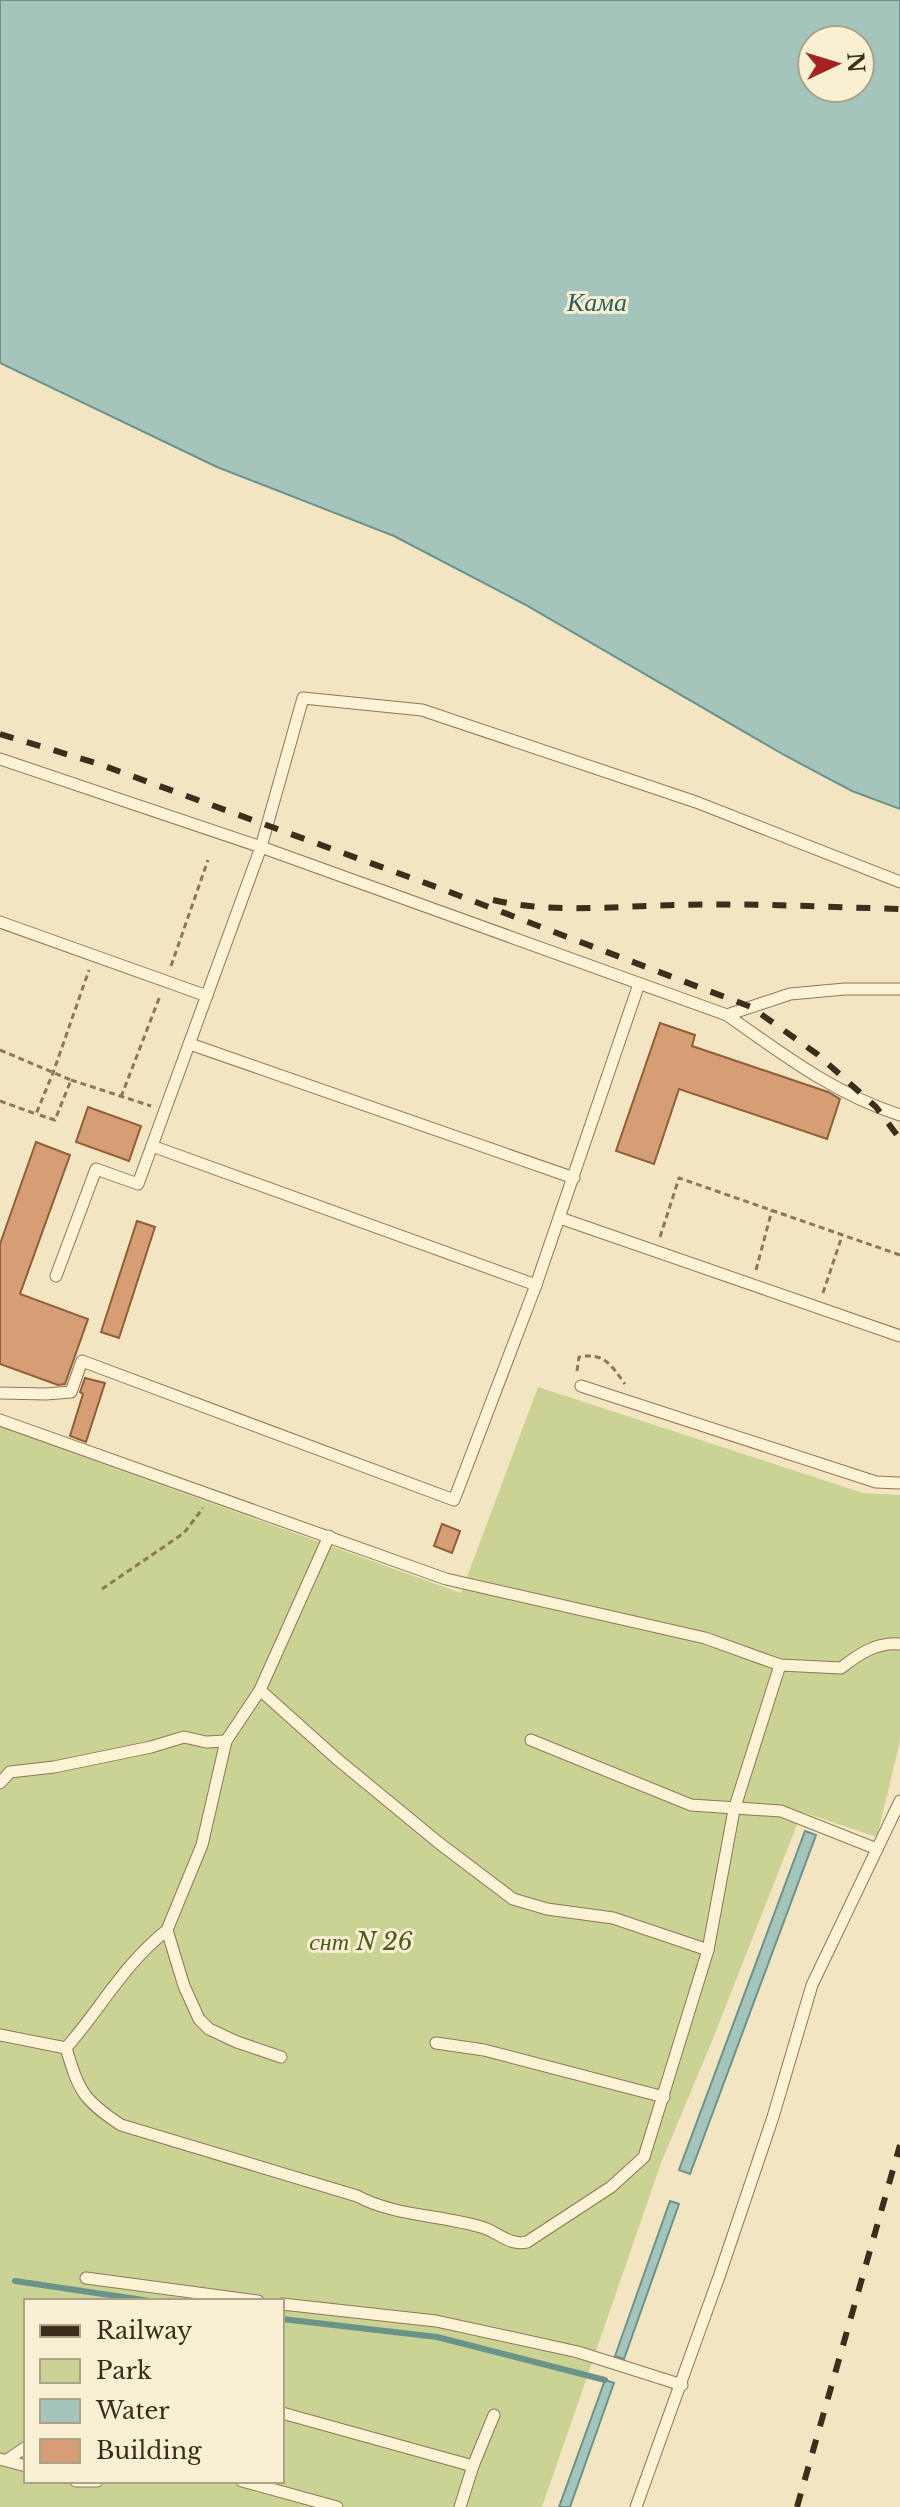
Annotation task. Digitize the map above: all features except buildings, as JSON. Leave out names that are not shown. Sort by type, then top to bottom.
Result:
[{"type":"lane","points":[[56,1276],[96,1169],[138,1184],[261,847],[303,698],[422,710],[696,802],[900,882]]},
{"type":"lane","points":[[0,759],[261,847],[727,1015],[816,1077],[848,1095],[900,1115]]},
{"type":"lane","points":[[0,922],[207,996]]},
{"type":"lane","points":[[0,1393],[71,1392],[82,1361],[454,1500],[536,1285],[639,984]]},
{"type":"lane","points":[[727,1015],[790,994],[845,989],[900,989]]},
{"type":"lane","points":[[190,1044],[574,1178]]},
{"type":"lane","points":[[152,1146],[536,1285]]},
{"type":"lane","points":[[560,1218],[900,1336]]},
{"type":"lane","points":[[581,1386],[876,1482],[900,1483]]},
{"type":"lane","points":[[0,1420],[446,1579],[705,1638],[780,1665],[841,1668],[859,1654],[886,1643],[900,1644]]},
{"type":"lane","points":[[66,2048],[143,1949],[167,1930],[202,1845],[226,1741],[260,1690],[329,1536]]},
{"type":"lane","points":[[66,2048],[76,2084],[93,2106],[121,2125],[357,2196],[372,2204],[462,2221],[499,2233],[507,2241],[517,2244],[527,2242],[611,2187],[644,2157],[708,1950],[734,1810],[780,1665]]},
{"type":"lane","points":[[260,1690],[337,1759],[513,1899],[547,1909],[613,1918],[708,1950]]},
{"type":"lane","points":[[0,1783],[10,1772],[54,1767],[184,1737],[206,1742],[226,1741]]},
{"type":"lane","points":[[531,1740],[691,1805],[781,1811],[877,1849]]},
{"type":"lane","points":[[636,2507],[682,2385],[773,2117],[812,1985],[900,1801]]},
{"type":"lane","points":[[167,1930],[184,1986],[199,2019],[223,2036],[281,2057]]},
{"type":"lane","points":[[0,2035],[66,2048]]},
{"type":"lane","points":[[436,2043],[484,2050],[664,2097]]},
{"type":"lane","points":[[86,2278],[243,2299]]},
{"type":"lane","points":[[284,2304],[436,2321],[578,2352],[682,2385]]},
{"type":"lane","points":[[284,2414],[473,2466]]},
{"type":"lane","points":[[460,2507],[494,2415]]},
{"type":"lane","points":[[4,2460],[24,2448]]},
{"type":"lane","points":[[4,2460],[24,2465]]},
{"type":"lane","points":[[249,2483],[337,2507]]},
{"type":"path","points":[[36,1114],[94,955]]},
{"type":"path","points":[[0,1050],[71,1080],[165,1111]]},
{"type":"path","points":[[0,1101],[55,1120],[71,1080]]},
{"type":"path","points":[[655,1252],[679,1178],[900,1255]]},
{"type":"path","points":[[752,1285],[772,1210]]},
{"type":"path","points":[[818,1308],[843,1235]]},
{"type":"path","points":[[581,1386],[576,1371],[579,1357],[593,1355],[605,1360],[638,1403]]},
{"type":"path","points":[[102,1589],[184,1533],[212,1495]]},
{"type":"green space","name":"снт N 26","points":[[538,1387],[863,1493],[900,1495],[900,1741],[877,1837],[802,1812],[661,2163],[542,2507],[0,2507],[0,1427],[461,1593]]},
{"type":"water","name":"Кама","points":[[0,0],[900,0],[900,809],[852,791],[786,756],[524,604],[394,536],[217,467],[0,363]]},
{"type":"water","points":[[805,1831],[816,1835],[690,2174],[679,2170]]},
{"type":"water","points":[[670,2201],[679,2204],[624,2359],[615,2356]]},
{"type":"water","points":[[605,2380],[614,2383],[570,2507],[559,2507]]},
{"type":"waterway","points":[[15,2281],[136,2299]]},
{"type":"waterway","points":[[284,2319],[437,2337],[605,2380]]},
{"type":"railway","points":[[0,734],[99,764],[439,888],[751,1007],[817,1054],[876,1107],[900,1139]]},
{"type":"railway","points":[[493,900],[562,908],[734,904],[900,909]]},
{"type":"railway","points":[[797,2507],[900,2145]]}]
